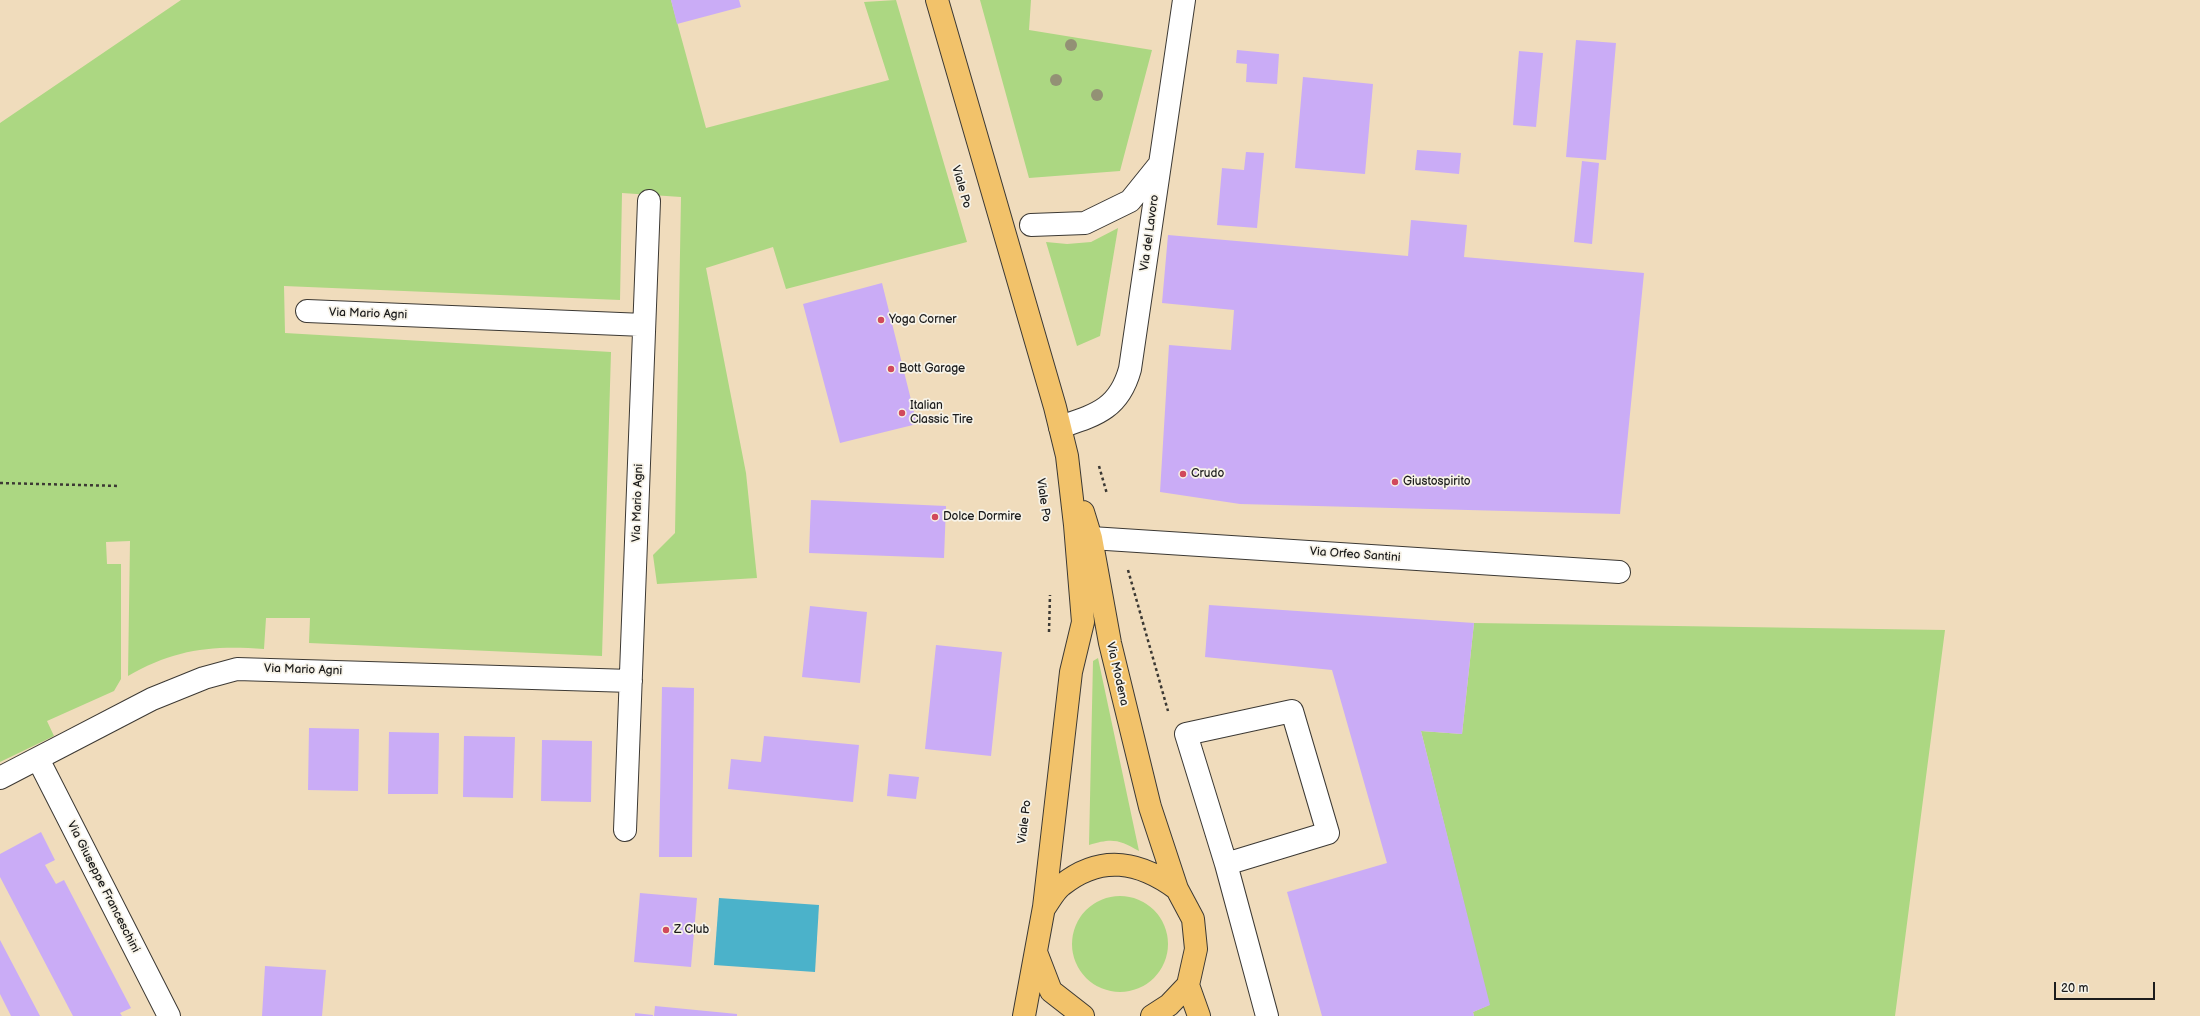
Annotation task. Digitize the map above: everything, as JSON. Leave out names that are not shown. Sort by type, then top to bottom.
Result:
[{"type":"main road","points":[[937,0],[1060,427],[1067,456],[1075,525],[1083,622],[1071,672],[1044,907],[1024,1016]]},
{"type":"main road","name":"Via Modena","points":[[1067,456],[1091,538],[1110,643],[1140,770],[1150,807],[1177,889],[1192,919],[1196,949],[1188,985]]},
{"type":"main road","name":"Via Modena","points":[[1044,907],[1060,886],[1083,871],[1108,864],[1135,866],[1160,876],[1177,889]]},
{"type":"main road","points":[[1036,950],[1051,991],[1083,1016]]},
{"type":"main road","points":[[1152,1016],[1169,1005],[1188,985],[1199,1016]]},
{"type":"street","name":"Via del Lavoro","points":[[1060,427],[1102,411],[1119,396],[1126,385],[1130,369],[1184,0]]},
{"type":"street","points":[[1031,224],[1084,223],[1130,201],[1159,164]]},
{"type":"street","name":"Via Mario Agni","points":[[626,830],[649,201]]},
{"type":"street","name":"Via Mario Agni","points":[[308,312],[644,325]]},
{"type":"street","name":"Via Orfeo Santini","points":[[1091,538],[1619,572]]},
{"type":"street","name":"Via Mario Agni","points":[[0,778],[152,699],[204,678],[237,670],[631,681]]},
{"type":"street","points":[[1226,864],[1328,833],[1292,711],[1186,734],[1226,864],[1267,1016]]},
{"type":"street","name":"Via Giuseppe Franceschini","points":[[38,759],[169,1016]]},
{"type":"path","points":[[0,483],[120,486]]},
{"type":"path","points":[[1048,638],[1050,593]]},
{"type":"green space","points":[[181,0],[671,0],[706,128],[889,80],[864,2],[896,0],[967,242],[786,289],[773,247],[706,268],[746,473],[757,578],[657,584],[653,555],[675,533],[681,197],[622,193],[620,300],[284,286],[285,333],[611,352],[602,656],[309,643],[310,618],[266,618],[264,649],[228,648],[194,651],[161,660],[128,676],[130,541],[106,542],[107,564],[121,564],[121,679],[114,691],[47,721],[54,736],[0,762],[0,123]]},
{"type":"green space","points":[[980,0],[1031,0],[1029,30],[1152,50],[1120,171],[1029,178]]},
{"type":"green space","points":[[1118,228],[1100,336],[1077,346],[1046,242],[1067,244],[1091,242]]},
{"type":"green space","points":[[1474,623],[1945,630],[1895,1016],[1474,1016],[1473,1012],[1489,1005],[1421,731],[1462,734]]},
{"type":"green space","points":[[1098,658],[1139,851],[1126,844],[1115,841],[1103,841],[1089,845],[1093,661]]},
{"type":"green space","points":[[1120,896],[1138,900],[1154,910],[1164,926],[1168,944],[1164,962],[1154,978],[1138,988],[1120,992],[1102,988],[1086,978],[1076,962],[1072,944],[1076,926],[1086,910],[1102,900]]},
{"type":"water","points":[[719,898],[819,905],[815,972],[714,965]]},
{"type":"building","points":[[671,0],[739,0],[741,7],[677,24]]},
{"type":"building","points":[[1576,40],[1616,43],[1606,160],[1566,157]]},
{"type":"building","points":[[1237,50],[1279,54],[1277,84],[1246,82],[1247,64],[1236,63]]},
{"type":"building","points":[[1519,51],[1543,53],[1536,127],[1513,125]]},
{"type":"building","points":[[1303,77],[1373,84],[1365,174],[1295,168]]},
{"type":"building","points":[[1417,150],[1461,153],[1459,174],[1415,170]]},
{"type":"building","points":[[1246,152],[1264,153],[1257,228],[1217,225],[1222,168],[1244,170]]},
{"type":"building","points":[[1582,161],[1599,163],[1592,244],[1574,242]]},
{"type":"building","points":[[1411,220],[1467,225],[1464,257],[1644,273],[1620,514],[1240,504],[1160,492],[1169,345],[1231,350],[1234,310],[1162,303],[1168,235],[1408,256]]},
{"type":"building","points":[[882,283],[917,424],[840,443],[803,304]]},
{"type":"building","points":[[811,500],[946,506],[944,558],[809,553]]},
{"type":"building","points":[[1209,605],[1474,623],[1462,734],[1421,731],[1490,1005],[1473,1012],[1474,1016],[1322,1016],[1287,892],[1387,863],[1332,670],[1205,657]]},
{"type":"building","points":[[810,606],[867,612],[860,683],[802,677]]},
{"type":"building","points":[[936,645],[1002,652],[991,756],[925,749]]},
{"type":"building","points":[[662,687],[694,688],[692,857],[659,857]]},
{"type":"building","points":[[309,728],[359,729],[358,791],[308,790]]},
{"type":"building","points":[[389,732],[439,733],[438,794],[388,794]]},
{"type":"building","points":[[464,736],[515,737],[513,798],[463,797]]},
{"type":"building","points":[[764,736],[859,745],[853,802],[728,789],[731,759],[761,762]]},
{"type":"building","points":[[542,740],[592,741],[591,802],[541,801]]},
{"type":"building","points":[[889,774],[919,777],[916,799],[887,796]]},
{"type":"building","points":[[41,832],[55,860],[45,865],[56,884],[64,880],[131,1008],[120,1013],[122,1016],[73,1016],[0,877],[0,854]]},
{"type":"building","name":"Z Club","points":[[640,893],[697,898],[691,967],[634,962]]},
{"type":"building","points":[[0,940],[40,1016],[11,1016],[0,994]]},
{"type":"building","points":[[265,966],[326,970],[322,1016],[262,1016]]},
{"type":"building","points":[[655,1006],[737,1014],[737,1016],[654,1016]]},
{"type":"building","points":[[635,1013],[653,1015],[653,1016],[635,1016]]},
{"type":"place","name":"Yoga Corner","points":[[881,320]]},
{"type":"place","name":"Bott Garage","points":[[891,369]]},
{"type":"place","name":"Italian Classic Tire","points":[[902,413]]},
{"type":"place","name":"Crudo","points":[[1183,474]]},
{"type":"place","name":"Giustospirito","points":[[1395,482]]},
{"type":"place","name":"Dolce Dormire","points":[[935,517]]},
{"type":"place","name":"Z Club","points":[[666,930]]}]
